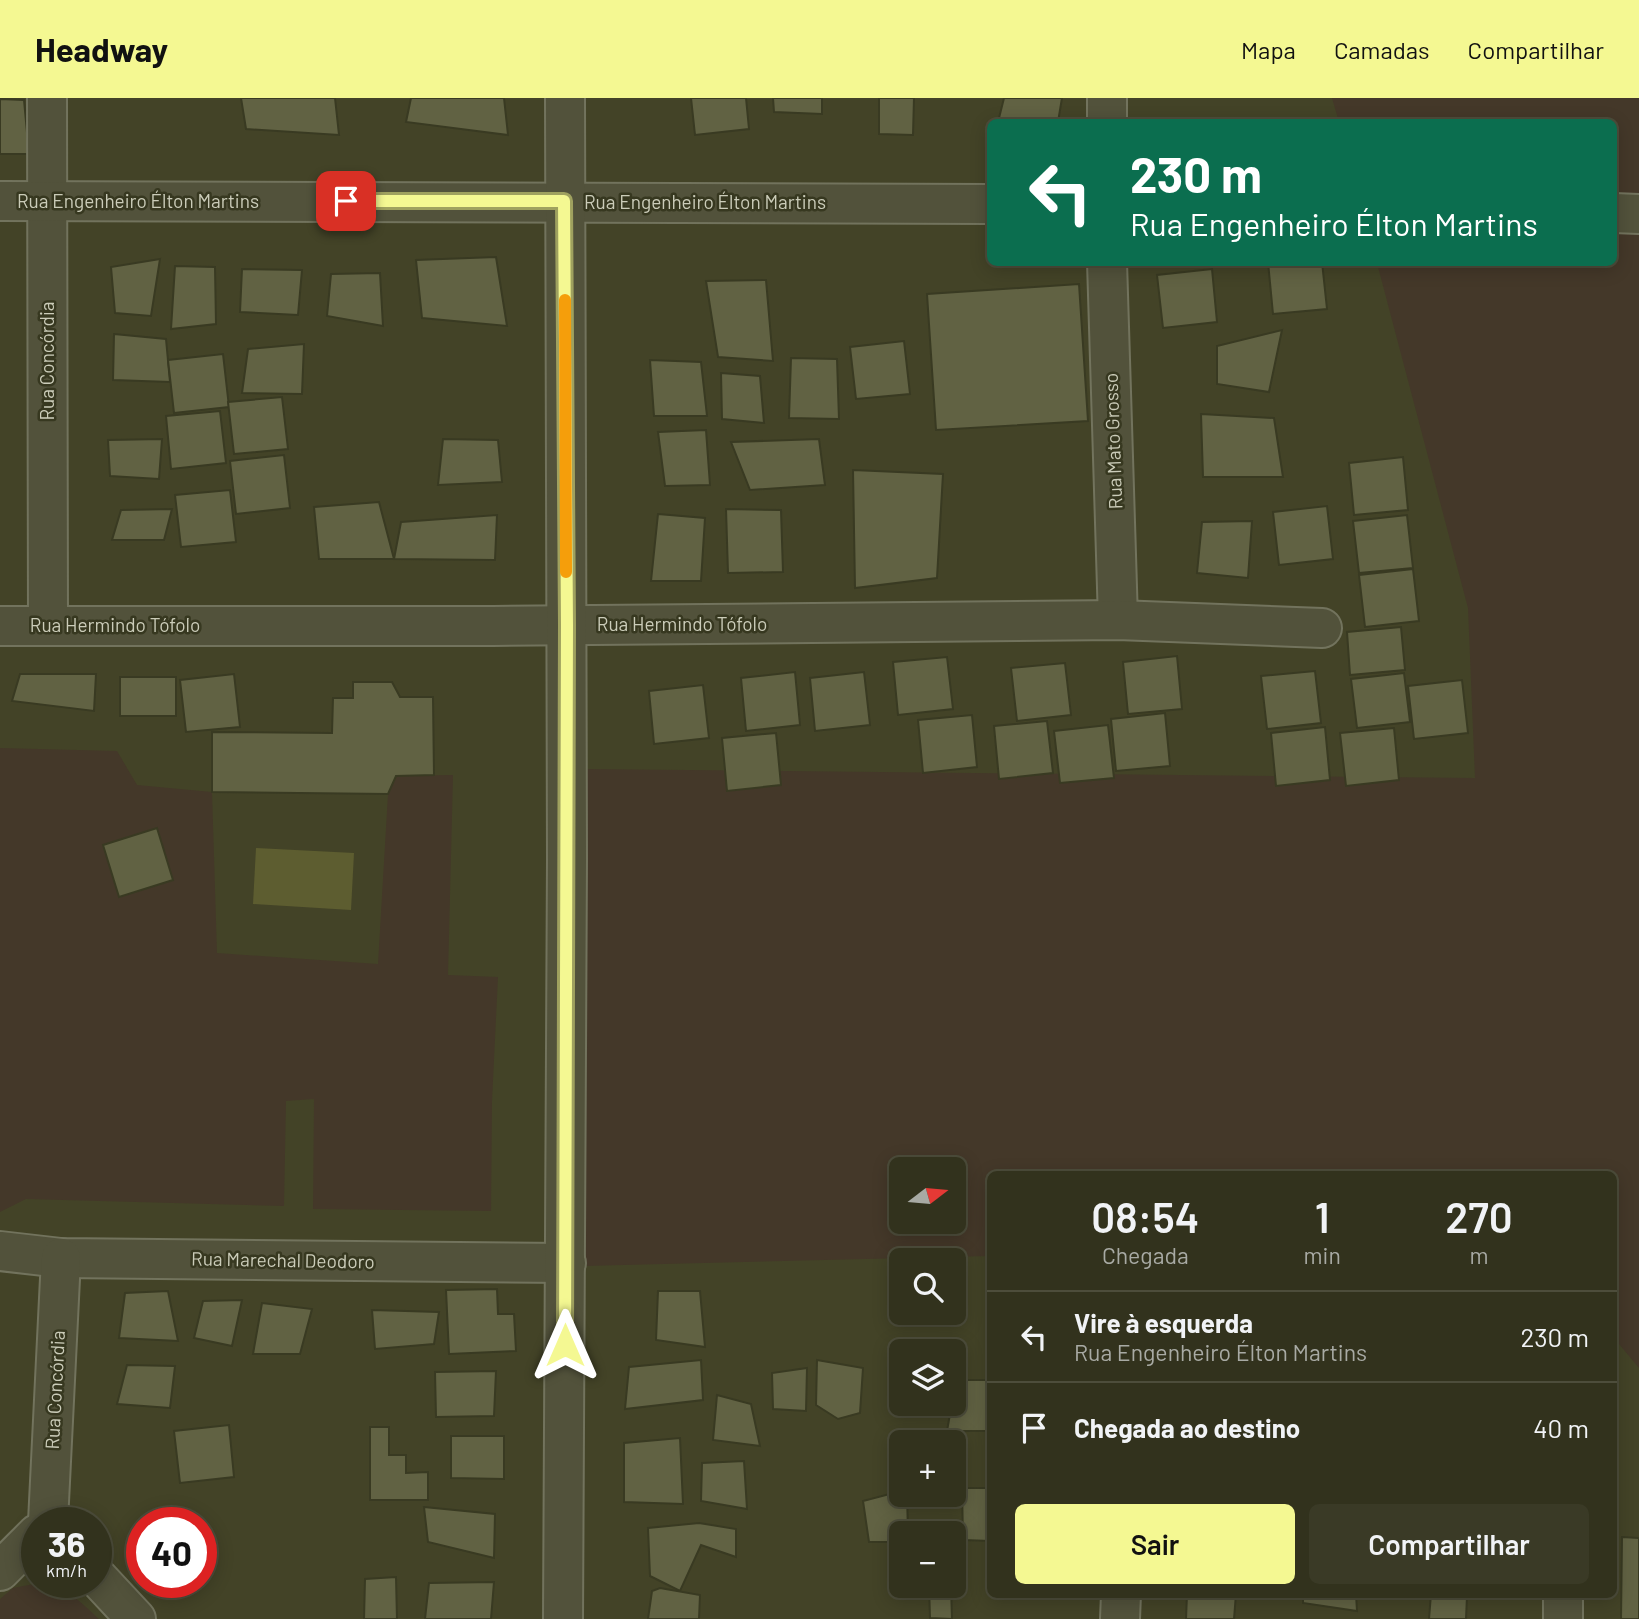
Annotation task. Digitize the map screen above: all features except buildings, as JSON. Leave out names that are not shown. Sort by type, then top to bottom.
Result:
[{"type":"street","name":"Rua Concórdia","points":[[47,98],[48,625]]},
{"type":"street","points":[[563,1619],[567,625],[565,98]]},
{"type":"street","points":[[1107,98],[1107,119]]},
{"type":"street","name":"Rua Engenheiro Élton Martins","points":[[0,201],[987,204]]},
{"type":"street","points":[[1617,213],[1639,214]]},
{"type":"street","name":"Rua Mato Grosso","points":[[1107,266],[1118,621]]},
{"type":"street","name":"Rua Hermindo Tófolo","points":[[0,626],[1118,621],[1322,628]]},
{"type":"street","name":"Rua Marechal Deodoro","points":[[0,1251],[61,1258],[566,1263]]},
{"type":"street","name":"Rua Concórdia","points":[[49,1507],[61,1258]]},
{"type":"street","points":[[104,1598],[136,1619]]},
{"type":"street","points":[[1120,1619],[1121,1598]]},
{"type":"street","points":[[1563,1598],[1563,1619]]},
{"type":"shaded area","points":[[1332,98],[1639,98],[1639,1368],[1617,1342],[1617,1171],[987,1171],[987,1256],[966,1257],[966,1248],[889,1248],[889,1258],[583,1266],[582,769],[1475,778],[1468,608],[1378,266],[1617,266],[1617,119],[1338,119]]},
{"type":"shaded area","points":[[0,748],[117,751],[137,785],[212,792],[217,953],[378,964],[388,794],[396,776],[453,775],[448,975],[498,977],[492,1101],[491,1211],[313,1209],[314,1099],[286,1101],[284,1206],[26,1199],[0,1212]]},
{"type":"shaded area","points":[[256,848],[354,853],[351,910],[253,904]]},
{"type":"shaded area","points":[[21,1586],[21,1598],[76,1598],[99,1619],[0,1619],[0,1599],[13,1588]]},
{"type":"slow traffic","points":[[565,300],[566,572]]},
{"type":"route","points":[[346,201],[564,201],[567,625],[565,1345]]}]
